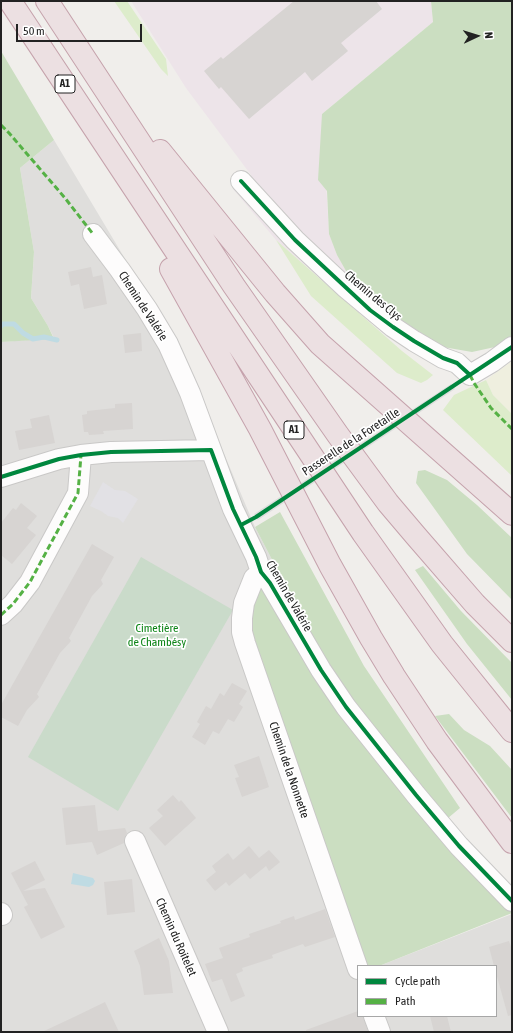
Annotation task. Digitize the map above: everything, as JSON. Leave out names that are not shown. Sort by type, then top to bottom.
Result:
[{"type":"highway","name":"A1","points":[[10,1],[372,546],[442,644],[512,731]]},
{"type":"highway","name":"A1","points":[[47,1],[234,286],[338,435],[388,503],[470,598],[512,641]]},
{"type":"highway","points":[[79,50],[275,293],[320,344],[512,514]]},
{"type":"highway","points":[[89,121],[260,429],[330,565],[371,638],[433,735],[512,842]]},
{"type":"street","name":"Chemin des Clys","points":[[241,181],[294,240],[345,287],[393,327],[414,341],[443,358],[457,363],[470,375],[492,362],[512,347]]},
{"type":"street","name":"Chemin de Valérie","points":[[93,234],[147,309],[168,344],[190,393],[233,509],[256,557],[261,572],[270,583],[303,641],[346,707],[416,795],[459,846],[512,901]]},
{"type":"street","points":[[1,477],[58,459],[81,455],[111,452],[211,450]]},
{"type":"street","points":[[1,615],[13,604],[30,582],[78,493],[81,455]]},
{"type":"street","name":"Chemin de la Nonnette","points":[[261,572],[254,578],[244,603],[242,632],[357,966]]},
{"type":"street","name":"Chemin du Roitelet","points":[[135,841],[218,1032]]},
{"type":"street","points":[[374,1017],[380,1032]]},
{"type":"shaded area","points":[[131,1],[431,1],[433,22],[322,114],[329,234],[337,255],[346,271],[330,287],[276,240],[233,189],[251,175],[186,88]]},
{"type":"shaded area","points":[[54,140],[182,354],[255,527],[280,575],[358,965],[357,1017],[497,1017],[497,965],[382,965],[512,914],[512,1032],[1,1032],[1,342],[54,338],[31,298],[34,252],[20,168]]},
{"type":"shaded area","points":[[103,482],[115,490],[125,491],[138,499],[123,523],[118,518],[108,516],[90,506]]},
{"type":"green space","points":[[114,1],[127,1],[166,59],[168,76],[161,69]]},
{"type":"green space","points":[[431,1],[512,1],[512,335],[495,347],[472,352],[443,347],[389,312],[346,271],[337,255],[329,234],[327,191],[318,180],[322,114],[433,22]]},
{"type":"green space","points":[[1,51],[54,140],[20,168],[34,252],[31,298],[54,339],[1,342]]},
{"type":"green space","points":[[276,240],[402,351],[433,375],[421,383],[397,373],[311,296]]},
{"type":"green space","points":[[512,361],[512,414],[493,395],[486,380]]},
{"type":"green space","points":[[486,380],[493,395],[512,414],[512,476],[443,410],[454,395]]},
{"type":"green space","points":[[425,470],[447,480],[477,505],[512,538],[512,600],[467,554],[416,483],[418,471]]},
{"type":"green space","points":[[280,512],[364,666],[460,808],[435,829],[512,913],[382,965],[363,965],[255,647],[251,626],[253,604],[258,589],[280,575],[255,527]]},
{"type":"green space","name":"Cimetière de Chambésy","points":[[141,557],[233,610],[118,811],[28,757]]},
{"type":"green space","points":[[423,566],[461,611],[512,663],[512,700],[467,644],[415,570]]},
{"type":"green space","points":[[449,714],[464,730],[490,746],[512,770],[512,818],[435,716]]},
{"type":"water","points":[[73,873],[93,878],[95,881],[93,885],[89,887],[71,884]]},
{"type":"pier","points":[[451,384],[455,389],[258,520],[254,514]]},
{"type":"building","points":[[294,1],[376,1],[382,9],[341,43],[348,51],[312,81],[305,72],[249,119],[221,87],[219,89],[204,71],[221,57],[223,59]]},
{"type":"building","points":[[91,267],[93,277],[102,275],[107,304],[84,309],[79,284],[71,286],[68,272]]},
{"type":"building","points":[[141,333],[142,351],[125,353],[123,335]]},
{"type":"building","points":[[132,403],[133,429],[103,431],[104,434],[89,435],[88,432],[84,432],[82,415],[87,414],[87,411],[115,408],[115,404]]},
{"type":"building","points":[[49,415],[55,443],[19,450],[15,431],[32,428],[30,419]]},
{"type":"building","points":[[21,503],[37,516],[27,528],[36,535],[12,564],[1,555],[1,523],[13,508],[16,510]]},
{"type":"building","points":[[92,544],[114,557],[101,580],[103,584],[92,596],[69,638],[71,641],[60,653],[37,694],[39,697],[27,710],[18,726],[1,717],[1,705]]},
{"type":"building","points":[[232,683],[247,691],[239,704],[243,707],[234,722],[228,719],[219,734],[213,731],[205,745],[192,737],[200,724],[197,722],[206,706],[211,709],[220,693],[224,696]]},
{"type":"building","points":[[259,756],[269,787],[242,797],[235,778],[239,777],[234,765]]},
{"type":"building","points":[[173,795],[179,802],[181,800],[196,818],[165,846],[149,828],[163,816],[157,810]]},
{"type":"building","points":[[95,805],[98,831],[125,828],[127,833],[124,843],[97,855],[92,842],[66,845],[62,808]]},
{"type":"building","points":[[249,846],[259,858],[269,850],[280,862],[269,871],[266,866],[250,879],[245,873],[229,886],[226,882],[215,891],[206,880],[216,872],[212,866],[228,853],[233,860]]},
{"type":"building","points":[[35,861],[45,880],[23,891],[45,888],[65,927],[41,939],[24,907],[28,905],[11,873]]},
{"type":"building","points":[[132,879],[135,912],[107,915],[104,882]]},
{"type":"building","points":[[325,909],[335,937],[305,947],[303,944],[272,955],[273,958],[242,968],[243,971],[236,974],[245,996],[231,1002],[222,979],[212,982],[205,964],[223,958],[219,948],[250,937],[249,934],[281,923],[280,921],[294,916],[295,920]]},
{"type":"building","points":[[159,938],[169,961],[173,993],[144,995],[140,966],[134,951]]},
{"type":"building","points":[[509,941],[512,950],[512,1015],[508,1016],[497,977],[497,965],[494,965],[489,947]]},
{"type":"building","points":[[105,1002],[119,1032],[42,1032],[74,1017]]},
{"type":"building","points":[[357,1011],[357,1017],[363,1017],[368,1032],[306,1032],[306,1030]]},
{"type":"building","points":[[430,1017],[447,1017],[451,1032],[434,1032]]},
{"type":"waterway","points":[[1,326],[3,324],[14,324],[23,333],[33,339],[44,337],[57,340]]},
{"type":"marked path","points":[[1,125],[65,198],[93,234]]},
{"type":"marked path","points":[[470,375],[491,408],[512,429]]},
{"type":"marked path","points":[[1,615],[13,604],[30,582],[78,493],[81,455]]},
{"type":"cycle path","points":[[241,181],[295,240],[370,310],[414,341],[443,358],[457,363],[470,375]]},
{"type":"cycle path","name":"Passerelle de la Foretaille","points":[[241,525],[256,517],[512,347]]},
{"type":"cycle path","points":[[1,477],[59,459],[81,455],[111,452],[211,450],[233,509],[256,557],[261,572],[270,583],[321,670],[346,707],[416,795],[459,846],[512,901]]}]
